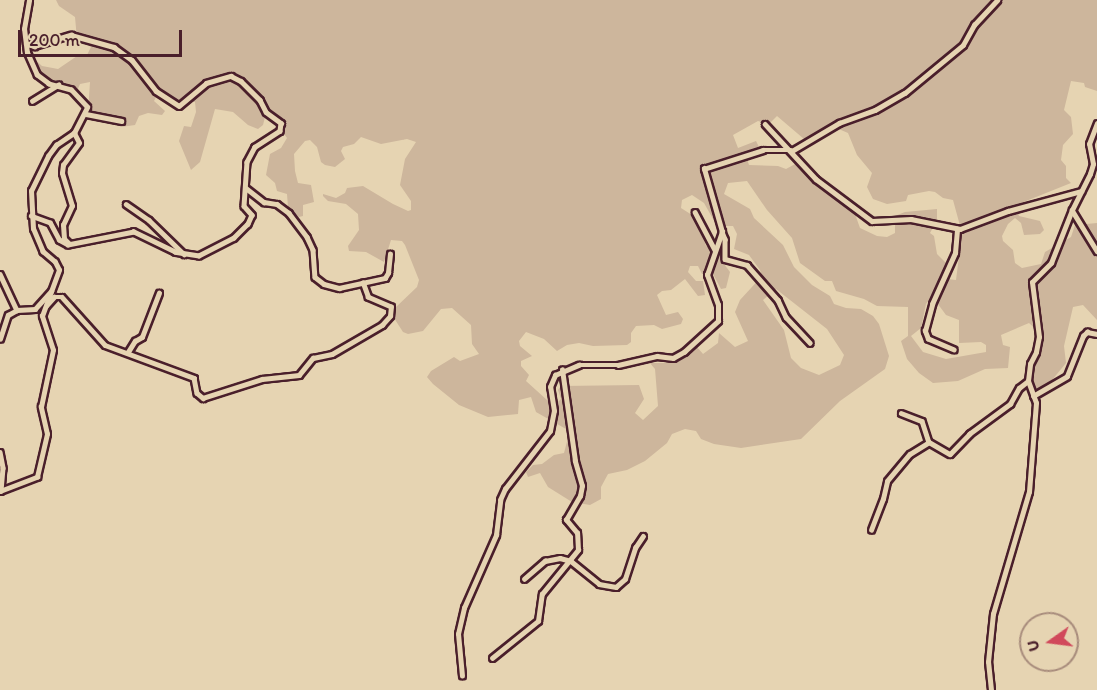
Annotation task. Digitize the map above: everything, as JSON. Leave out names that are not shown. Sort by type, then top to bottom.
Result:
[{"type":"street","points":[[0,452],[3,468],[0,491],[35,479],[45,451],[47,428],[41,408],[52,350],[42,316],[54,289],[58,266],[43,252],[33,229],[31,191],[48,156],[56,145],[74,134],[86,114],[86,103],[79,96],[58,85],[43,81],[37,75],[27,53],[24,29],[29,0]]},
{"type":"street","points":[[810,343],[786,317],[778,300],[747,265],[725,259],[725,239],[704,169],[763,150],[792,150],[839,123],[875,110],[905,93],[963,45],[974,25],[998,0]]},
{"type":"street","points":[[26,43],[34,46],[70,35],[114,46],[132,60],[156,91],[179,106],[206,83],[231,76],[241,81],[260,100],[266,111],[281,123],[280,131],[251,153],[247,162],[244,206],[252,215],[244,229],[234,238],[199,256],[186,256],[134,232],[72,245],[59,240],[50,223],[31,216]]},
{"type":"street","points":[[32,101],[58,85]]},
{"type":"street","points":[[86,114],[122,121]]},
{"type":"street","points":[[991,690],[988,662],[993,614],[1028,498],[1035,421],[1033,396],[1028,381],[1030,364],[1036,352],[1039,336],[1032,282],[1051,263],[1072,210],[1092,169],[1089,144],[1090,135],[1097,123]]},
{"type":"street","points":[[765,124],[792,150],[816,179],[872,221],[911,219],[957,229],[1081,191]]},
{"type":"street","points":[[72,245],[66,242],[63,230],[72,206],[62,172],[63,165],[79,143],[74,134]]},
{"type":"street","points":[[246,188],[264,202],[277,204],[289,213],[307,237],[313,250],[314,275],[318,281],[339,288],[386,277],[390,254]]},
{"type":"street","points":[[126,204],[149,220],[186,256]]},
{"type":"street","points":[[1072,210],[1097,251]]},
{"type":"street","points":[[695,212],[715,250]]},
{"type":"street","points":[[954,350],[928,339],[925,331],[932,304],[955,253],[957,229]]},
{"type":"street","points":[[462,675],[458,634],[464,608],[496,535],[500,500],[505,489],[550,431],[554,411],[551,381],[562,370],[579,365],[618,365],[657,356],[673,358],[684,352],[719,318],[718,305],[707,275],[722,232]]},
{"type":"street","points":[[0,274],[17,310]]},
{"type":"street","points":[[43,310],[54,297],[62,297],[105,345],[194,378],[197,393],[203,398],[262,379],[298,375],[313,358],[338,351],[382,325],[390,316],[390,305],[371,300],[366,294],[363,283]]},
{"type":"street","points":[[0,339],[9,315],[17,310],[35,309],[42,297],[54,289]]},
{"type":"street","points":[[128,352],[134,342],[142,337],[159,294]]},
{"type":"street","points":[[0,321],[4,326]]},
{"type":"street","points":[[1033,396],[1066,377],[1083,336],[1087,332],[1097,334]]},
{"type":"street","points":[[492,658],[538,621],[542,594],[571,561],[579,545],[576,530],[568,525],[566,517],[580,496],[582,486],[575,461],[562,370]]},
{"type":"street","points":[[901,413],[922,421],[929,442],[950,454],[969,434],[1010,404],[1019,388],[1028,381]]},
{"type":"street","points":[[871,530],[887,481],[910,454],[929,442]]},
{"type":"street","points":[[524,579],[548,559],[571,561],[598,584],[616,587],[626,579],[635,548],[643,536]]},
{"type":"shaded area","points":[[56,0],[1097,0],[1097,91],[1085,87],[1084,83],[1071,81],[1064,110],[1071,117],[1073,134],[1063,145],[1061,160],[1066,166],[1066,178],[1071,183],[1016,205],[1019,216],[1040,221],[1044,230],[1040,234],[1024,235],[1021,223],[1015,218],[1008,224],[1002,236],[1003,241],[1013,250],[1015,263],[1022,268],[1041,264],[1045,252],[1071,237],[1075,225],[1097,223],[1097,320],[1083,305],[1073,307],[1064,346],[1066,363],[1048,385],[1035,390],[1032,386],[1031,369],[1040,333],[1029,323],[1001,335],[1003,345],[1010,347],[1008,368],[985,369],[958,381],[933,383],[919,373],[907,359],[901,341],[908,336],[908,307],[877,306],[864,299],[836,291],[832,281],[825,281],[800,263],[792,238],[767,210],[747,181],[728,183],[724,194],[750,209],[754,218],[783,245],[794,267],[812,285],[830,296],[834,304],[861,309],[873,316],[879,324],[889,356],[885,369],[840,401],[801,439],[741,448],[714,444],[701,439],[696,431],[685,429],[672,434],[667,443],[645,461],[627,470],[608,474],[601,487],[601,499],[590,505],[572,502],[548,487],[540,473],[528,477],[526,472],[533,465],[542,464],[554,455],[564,453],[569,434],[566,429],[536,412],[531,397],[519,400],[518,414],[488,417],[459,405],[433,384],[427,377],[431,371],[454,357],[460,361],[479,354],[472,344],[471,325],[452,308],[441,309],[423,331],[408,334],[403,332],[394,318],[395,308],[417,287],[419,280],[405,245],[402,241],[391,240],[384,262],[366,252],[349,251],[348,246],[359,230],[358,214],[346,204],[328,201],[323,196],[323,194],[336,198],[345,193],[347,188],[363,186],[393,204],[408,211],[411,210],[411,201],[400,185],[405,159],[416,142],[407,139],[381,144],[361,137],[354,144],[343,147],[341,151],[345,159],[335,167],[321,162],[317,147],[310,140],[305,141],[294,154],[295,171],[298,183],[311,185],[314,202],[303,205],[303,216],[299,217],[288,207],[287,194],[277,191],[275,183],[266,175],[270,154],[281,148],[287,138],[282,131],[284,123],[265,117],[263,125],[258,129],[248,125],[233,112],[215,109],[200,162],[191,170],[179,141],[184,126],[191,127],[196,112],[195,102],[178,102],[159,91],[154,101],[165,111],[162,115],[148,113],[139,116],[135,125],[121,127],[111,120],[88,112],[90,82],[80,84],[77,91],[45,80],[33,58],[42,66],[58,69],[80,54],[87,55],[91,47],[77,39],[75,17],[59,6]],"holes":[[[777,116],[804,139],[834,127],[848,133],[857,155],[872,173],[867,187],[873,199],[887,204],[906,201],[908,195],[929,191],[953,200],[962,233],[956,280],[947,279],[950,267],[937,254],[934,236],[930,233],[937,220],[937,209],[905,212],[895,216],[895,233],[887,237],[877,236],[860,228],[855,214],[797,163],[786,169],[778,166],[749,165],[745,153],[759,147],[756,141],[738,148],[733,135],[758,121],[769,124]],[[692,195],[704,203],[717,226],[733,226],[737,234],[734,249],[749,255],[760,270],[762,276],[740,300],[735,312],[748,341],[735,347],[719,333],[718,343],[703,354],[697,347],[671,363],[650,363],[655,369],[658,406],[643,420],[635,413],[644,399],[639,385],[561,386],[558,390],[561,399],[557,403],[547,400],[526,381],[529,375],[521,366],[521,361],[532,356],[520,346],[519,341],[526,332],[544,339],[557,351],[567,345],[579,343],[593,346],[627,345],[631,342],[631,333],[636,326],[654,325],[662,329],[681,324],[683,319],[678,312],[666,315],[657,295],[662,291],[671,290],[685,279],[698,296],[705,295],[703,281],[696,281],[688,272],[690,266],[698,266],[702,274],[712,272],[721,289],[726,288],[730,272],[724,264],[720,250],[706,246],[700,228],[692,215],[681,208],[682,200]],[[776,289],[827,329],[844,355],[840,365],[819,375],[801,368],[791,358],[784,330],[763,300]],[[932,296],[946,315],[959,320],[959,343],[981,342],[986,345],[986,352],[946,359],[923,352],[911,336],[921,328],[926,304]]]}]
